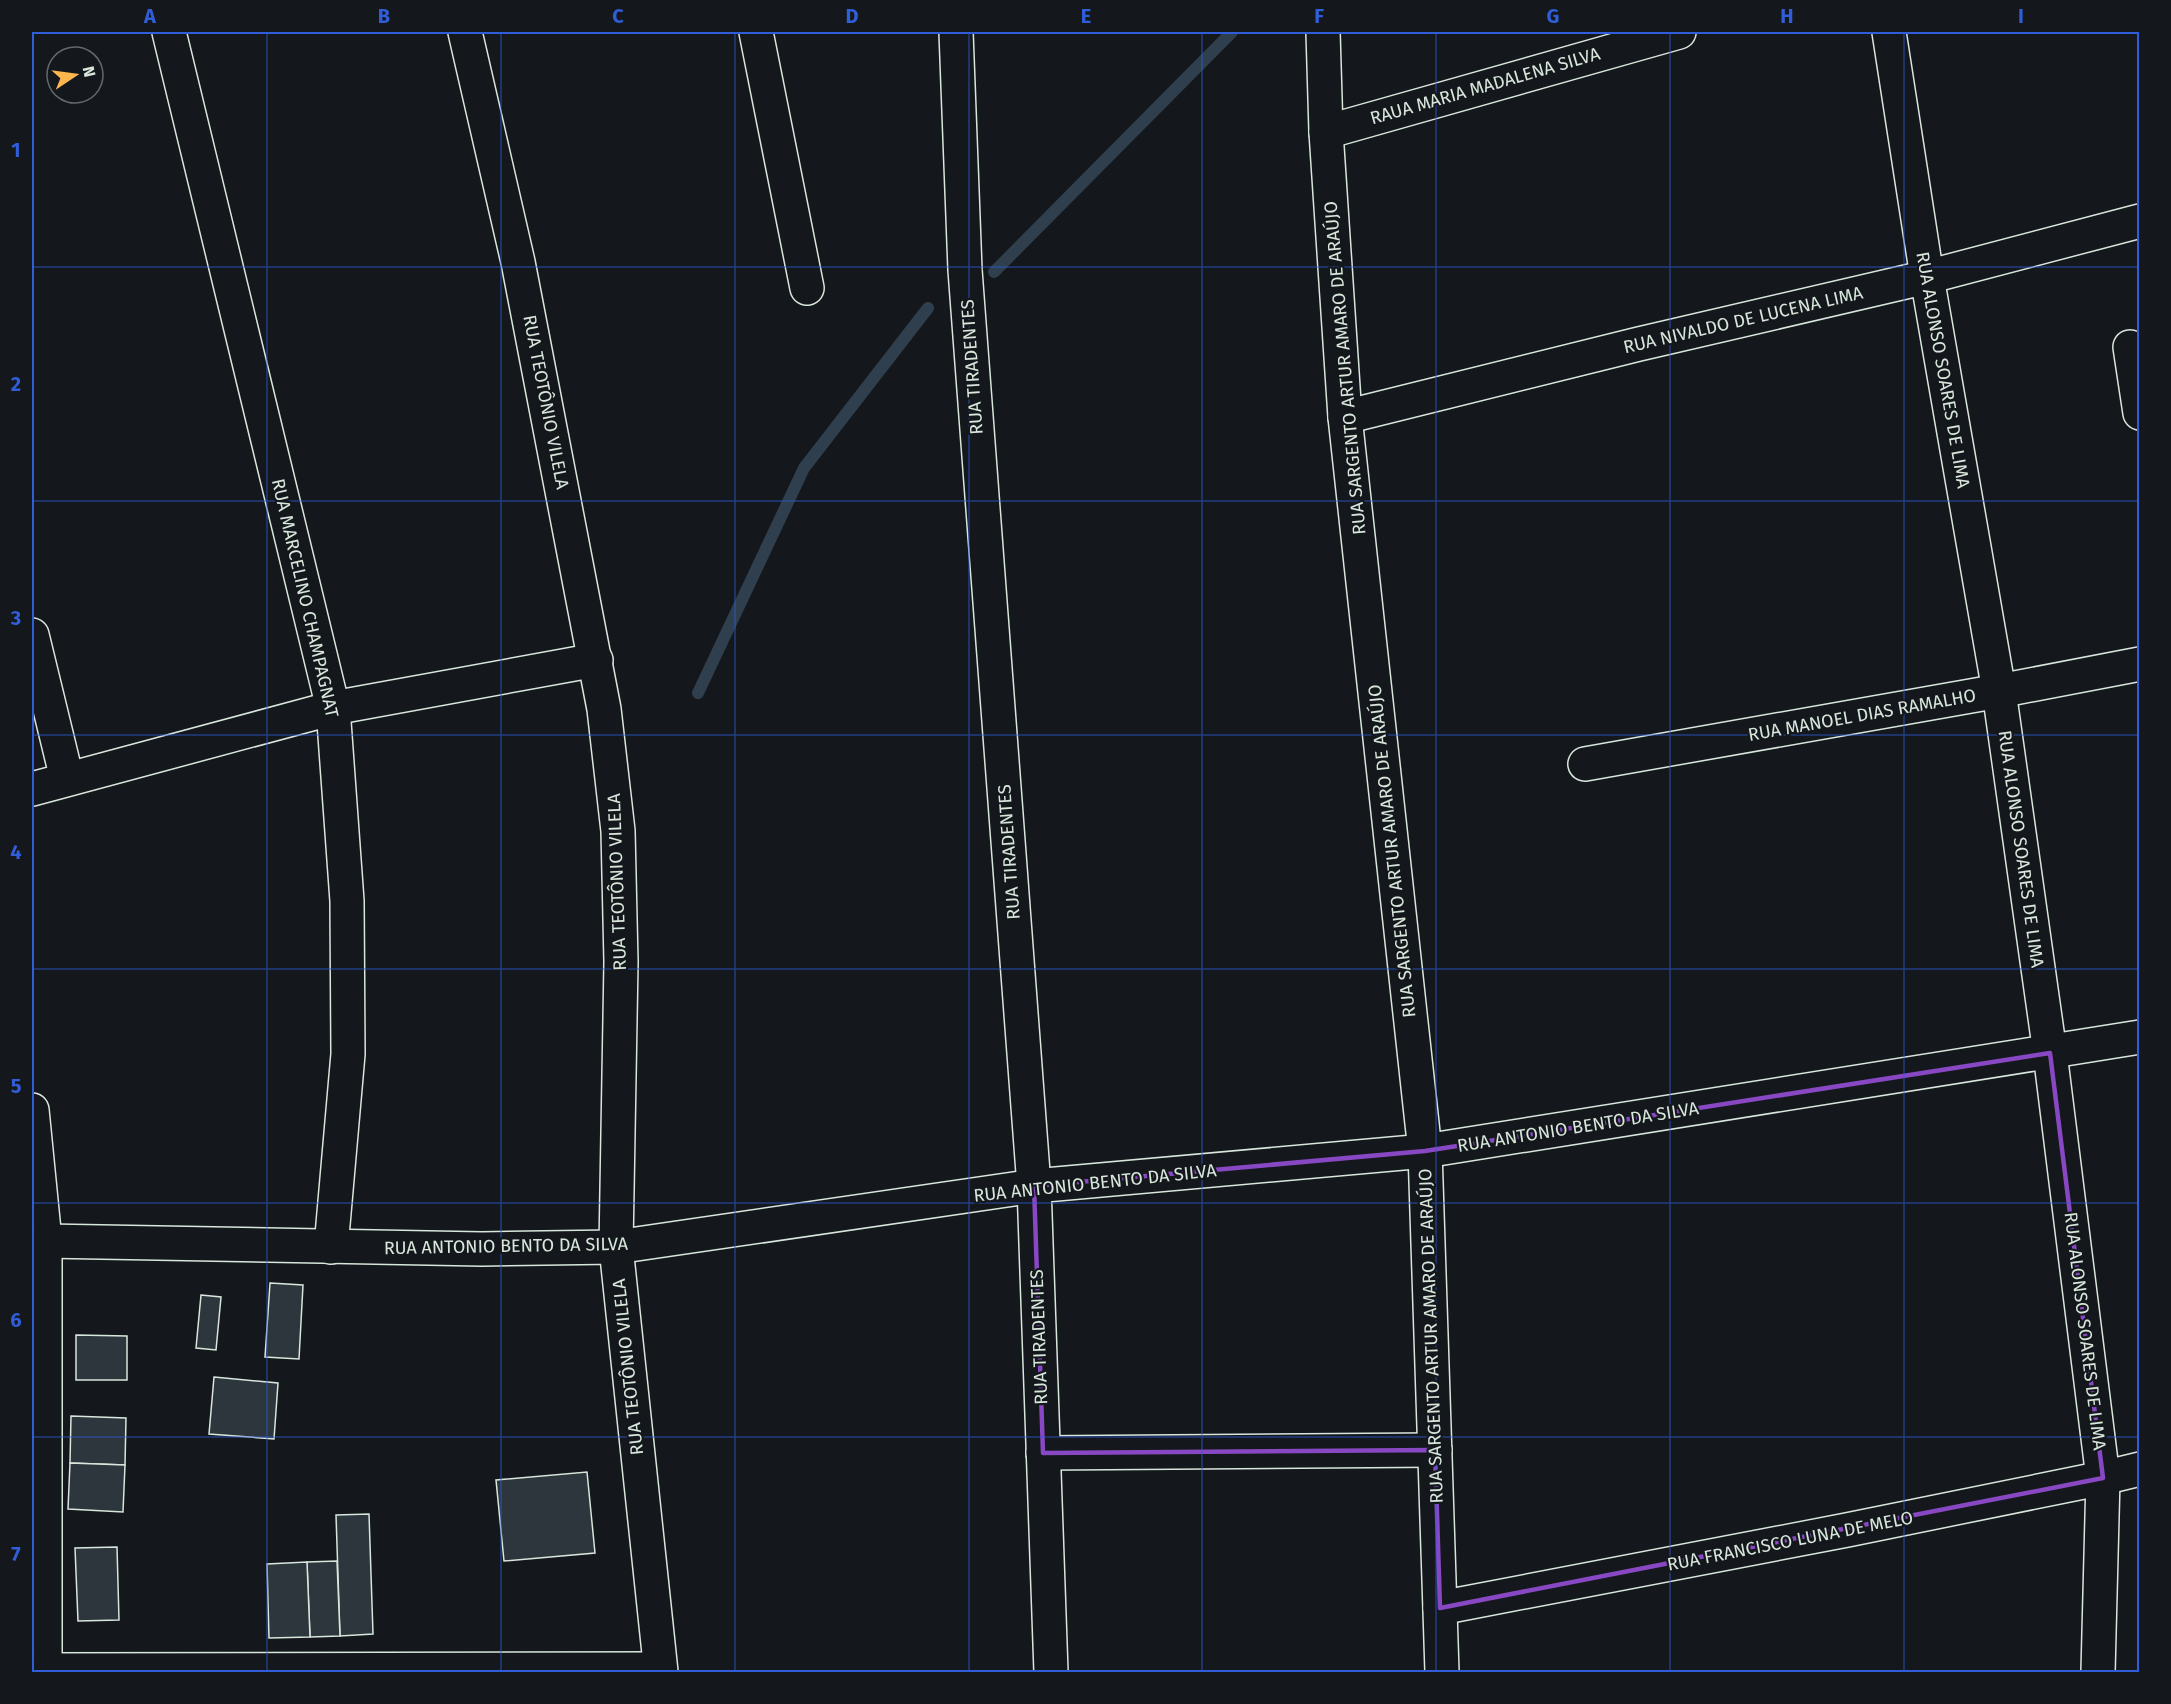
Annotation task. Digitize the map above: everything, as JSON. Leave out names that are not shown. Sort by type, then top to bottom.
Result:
[{"type":"street","name":"RUA MARCELINO CHAMPAGNAT","points":[[169,32],[333,708],[347,901],[348,1054],[331,1247]]},
{"type":"street","name":"RUA TEOTÔNIO VILELA","points":[[465,32],[518,262],[604,709],[618,831],[621,962],[616,1247],[660,1671]]},
{"type":"street","points":[[756,32],[807,288]]},
{"type":"street","name":"RUA TIRADENTES","points":[[956,32],[965,270],[1034,1186],[1051,1672]]},
{"type":"street","name":"RUA SARGENTO ARTUR AMARO DE ARAÚJO","points":[[1323,32],[1326,132],[1345,417],[1425,1151],[1443,1672]]},
{"type":"street","name":"RAUA MARIA MADALENA SILVA","points":[[1326,132],[1610,41],[1679,32]]},
{"type":"street","name":"RUA ALONSO SOARES DE LIMA","points":[[1889,32],[1927,277],[1999,691],[2050,1053],[2103,1478],[2097,1672]]},
{"type":"street","name":"RUA NIVALDO DE LUCENA LIMA","points":[[1345,417],[1627,346],[1927,277],[2139,221]]},
{"type":"street","points":[[2130,347],[2139,413]]},
{"type":"street","points":[[32,635],[67,779]]},
{"type":"street","points":[[32,789],[333,708],[596,660]]},
{"type":"street","name":"RUA MANOEL DIAS RAMALHO","points":[[1585,764],[2139,664]]},
{"type":"street","name":"RUA ANTONIO BENTO DA SILVA","points":[[45,1240],[482,1249],[616,1247],[1034,1186],[1425,1151],[2139,1038]]},
{"type":"street","points":[[32,1110],[45,1240],[45,1671],[660,1671]]},
{"type":"street","points":[[1043,1453],[1435,1450]]},
{"type":"street","name":"RUA FRANCISCO LUNA DE MELO","points":[[1440,1608],[1859,1528],[2139,1469]]},
{"type":"highlighted area","points":[[2050,1053],[2103,1478],[1440,1608],[1435,1450],[1043,1453],[1034,1186],[1425,1151]]},
{"type":"building","points":[[270,1283],[303,1285],[299,1359],[265,1357]]},
{"type":"building","points":[[201,1295],[221,1297],[216,1350],[196,1348]]},
{"type":"building","points":[[76,1335],[127,1336],[127,1380],[76,1380]]},
{"type":"building","points":[[214,1377],[278,1383],[274,1439],[209,1434]]},
{"type":"building","points":[[71,1416],[126,1418],[125,1465],[70,1463]]},
{"type":"building","points":[[70,1463],[125,1465],[123,1512],[68,1509]]},
{"type":"building","points":[[587,1472],[595,1553],[504,1561],[496,1480]]},
{"type":"building","points":[[369,1514],[373,1634],[340,1636],[336,1515]]},
{"type":"building","points":[[117,1547],[119,1620],[78,1621],[75,1548]]},
{"type":"building","points":[[337,1561],[340,1636],[310,1637],[307,1562]]},
{"type":"building","points":[[307,1562],[310,1637],[269,1638],[267,1564]]},
{"type":"waterway","points":[[994,272],[1232,32]]},
{"type":"waterway","points":[[698,693],[804,468],[928,308]]}]
